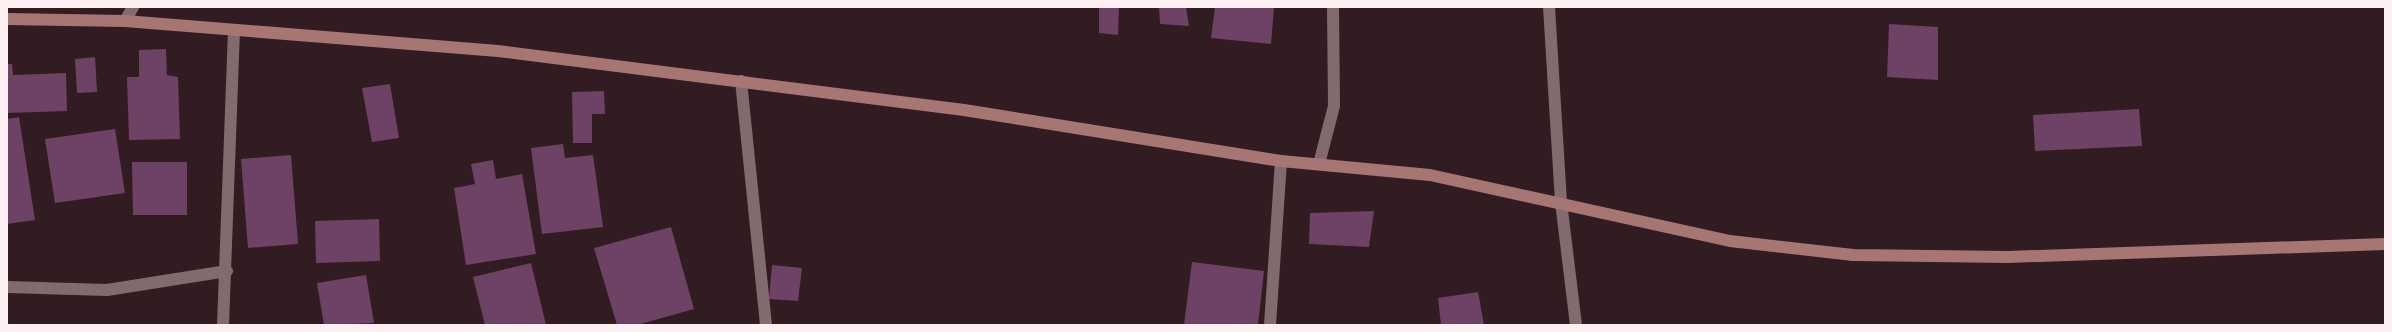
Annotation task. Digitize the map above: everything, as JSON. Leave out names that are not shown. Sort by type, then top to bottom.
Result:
[{"type":"street","points":[[125,21],[133,7]]},
{"type":"street","points":[[1319,164],[1334,106],[1333,7]]},
{"type":"street","points":[[1549,7],[1561,202],[1576,325]]},
{"type":"street","points":[[7,19],[125,21],[498,51],[741,81],[964,110],[1280,161],[1430,175],[1561,202],[1730,241],[1853,255],[2008,257],[2385,244]]},
{"type":"street","points":[[223,325],[227,271],[234,30]]},
{"type":"street","points":[[741,81],[766,325]]},
{"type":"street","points":[[1270,325],[1280,161]]},
{"type":"street","points":[[7,287],[107,290],[227,271]]},
{"type":"building","points":[[1099,7],[1119,7],[1118,35],[1099,33]]},
{"type":"building","points":[[1159,7],[1186,7],[1189,26],[1160,24]]},
{"type":"building","points":[[1215,7],[1274,7],[1271,44],[1211,38]]},
{"type":"building","points":[[1889,24],[1938,27],[1938,80],[1887,77]]},
{"type":"building","points":[[166,49],[167,75],[178,77],[180,139],[129,140],[127,77],[139,77],[139,50]]},
{"type":"building","points":[[95,57],[97,92],[77,93],[75,59]]},
{"type":"building","points":[[7,64],[12,64],[13,75],[66,73],[67,111],[7,113]]},
{"type":"building","points":[[390,84],[399,138],[372,142],[362,88]]},
{"type":"building","points":[[604,91],[605,114],[592,114],[592,143],[573,143],[572,92]]},
{"type":"building","points":[[2139,109],[2142,146],[2035,151],[2033,115]]},
{"type":"building","points":[[19,117],[35,220],[7,224],[7,119]]},
{"type":"building","points":[[115,129],[125,193],[55,203],[45,139]]},
{"type":"building","points":[[563,144],[565,158],[593,155],[603,227],[542,234],[531,148]]},
{"type":"building","points":[[291,155],[298,244],[248,248],[241,159]]},
{"type":"building","points":[[493,160],[496,179],[522,174],[536,254],[466,265],[454,188],[475,184],[471,164]]},
{"type":"building","points":[[132,162],[187,162],[187,215],[133,215]]},
{"type":"building","points":[[1374,211],[1369,247],[1309,244],[1310,213]]},
{"type":"building","points":[[379,219],[380,261],[316,263],[315,221]]},
{"type":"building","points":[[671,227],[694,309],[637,325],[617,325],[594,248]]},
{"type":"building","points":[[1192,262],[1264,271],[1258,325],[1184,325]]},
{"type":"building","points":[[531,263],[546,325],[485,325],[473,277]]},
{"type":"building","points":[[772,265],[802,268],[798,301],[769,299]]},
{"type":"building","points":[[366,275],[374,323],[324,325],[317,283]]},
{"type":"building","points":[[1478,292],[1484,325],[1441,325],[1438,298]]}]
